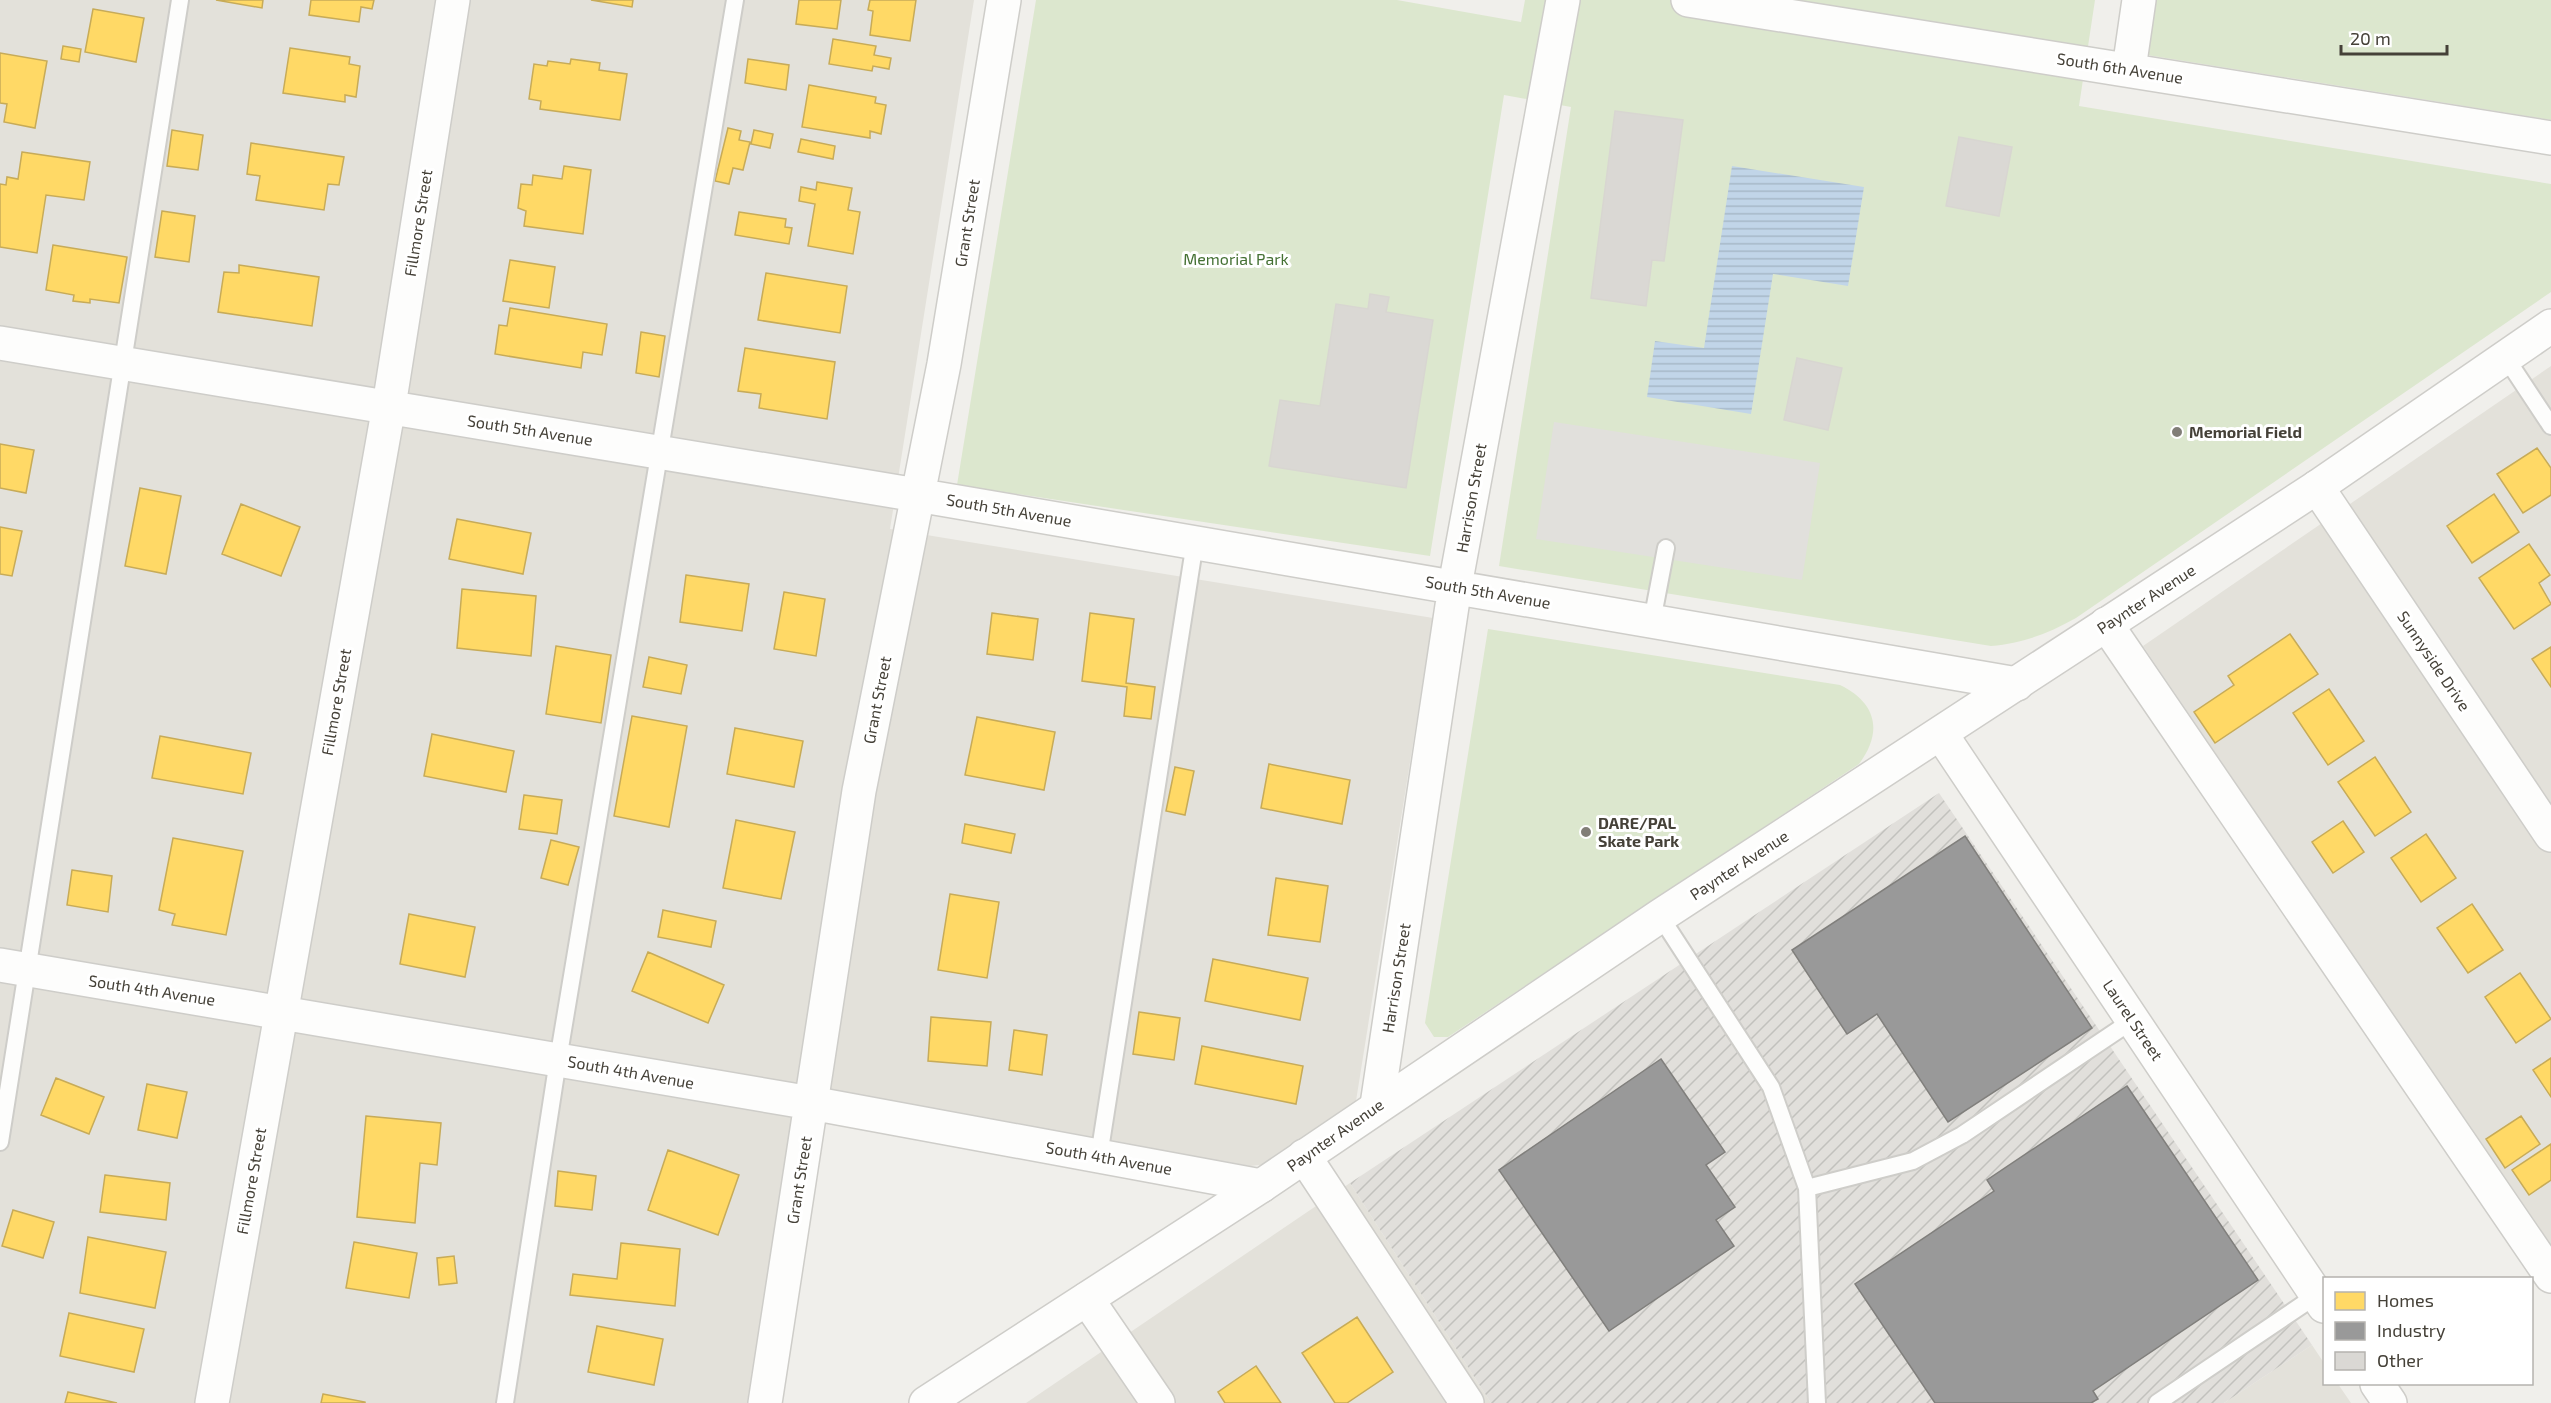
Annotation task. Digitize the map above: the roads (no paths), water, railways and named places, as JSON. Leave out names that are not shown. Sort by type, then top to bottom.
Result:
[{"type":"street","name":"Fillmore Street","points":[[212,1403],[389,406],[453,0]]},
{"type":"street","name":"Grant Street","points":[[765,1403],[859,791],[944,364],[1004,0]]},
{"type":"street","name":"Harrison Street","points":[[1377,1106],[1455,586],[1563,0]]},
{"type":"street","name":"South 6th Avenue","points":[[1688,0],[2551,138]]},
{"type":"street","points":[[2129,69],[2139,0]]},
{"type":"street","name":"Paynter Avenue","points":[[926,1403],[1261,1186],[1660,916],[2317,487],[2551,326]]},
{"type":"street","name":"South 5th Avenue","points":[[0,343],[917,495],[2017,684]]},
{"type":"street","name":"Sunnyside Drive","points":[[2317,487],[2551,835]]},
{"type":"street","points":[[2106,624],[2551,1276]]},
{"type":"street","name":"Laurel Street","points":[[1941,734],[2321,1300]]},
{"type":"street","name":"South 4th Avenue","points":[[13,968],[280,1011],[811,1103],[1261,1186]]},
{"type":"street","points":[[1304,1156],[1467,1403]]},
{"type":"street","points":[[1087,1299],[1158,1403]]},
{"type":"street","points":[[2378,1385],[2390,1403]]},
{"type":"lane","points":[[0,1142],[13,968],[123,363],[180,0]]},
{"type":"lane","points":[[505,1403],[558,1060],[735,0]]},
{"type":"lane","points":[[2506,358],[2551,426]]},
{"type":"lane","points":[[1099,1156],[1195,542]]},
{"type":"lane","points":[[1652,621],[1666,548]]},
{"type":"lane","points":[[1660,916],[1772,1087],[1807,1188],[1816,1403]]},
{"type":"lane","points":[[1807,1188],[1913,1161],[1962,1135],[2133,1020]]},
{"type":"lane","points":[[2157,1403],[2321,1300]]},
{"type":"water","points":[[1732,166],[1864,187],[1848,286],[1773,274],[1751,414],[1647,397],[1655,341],[1704,348]]},
{"type":"place","name":"Memorial Field","points":[[2177,432]]},
{"type":"place","name":"DARE/PAL Skate Park","points":[[1586,832]]},
{"type":"park label","name":"Memorial Park","points":[[1236,259]]}]
